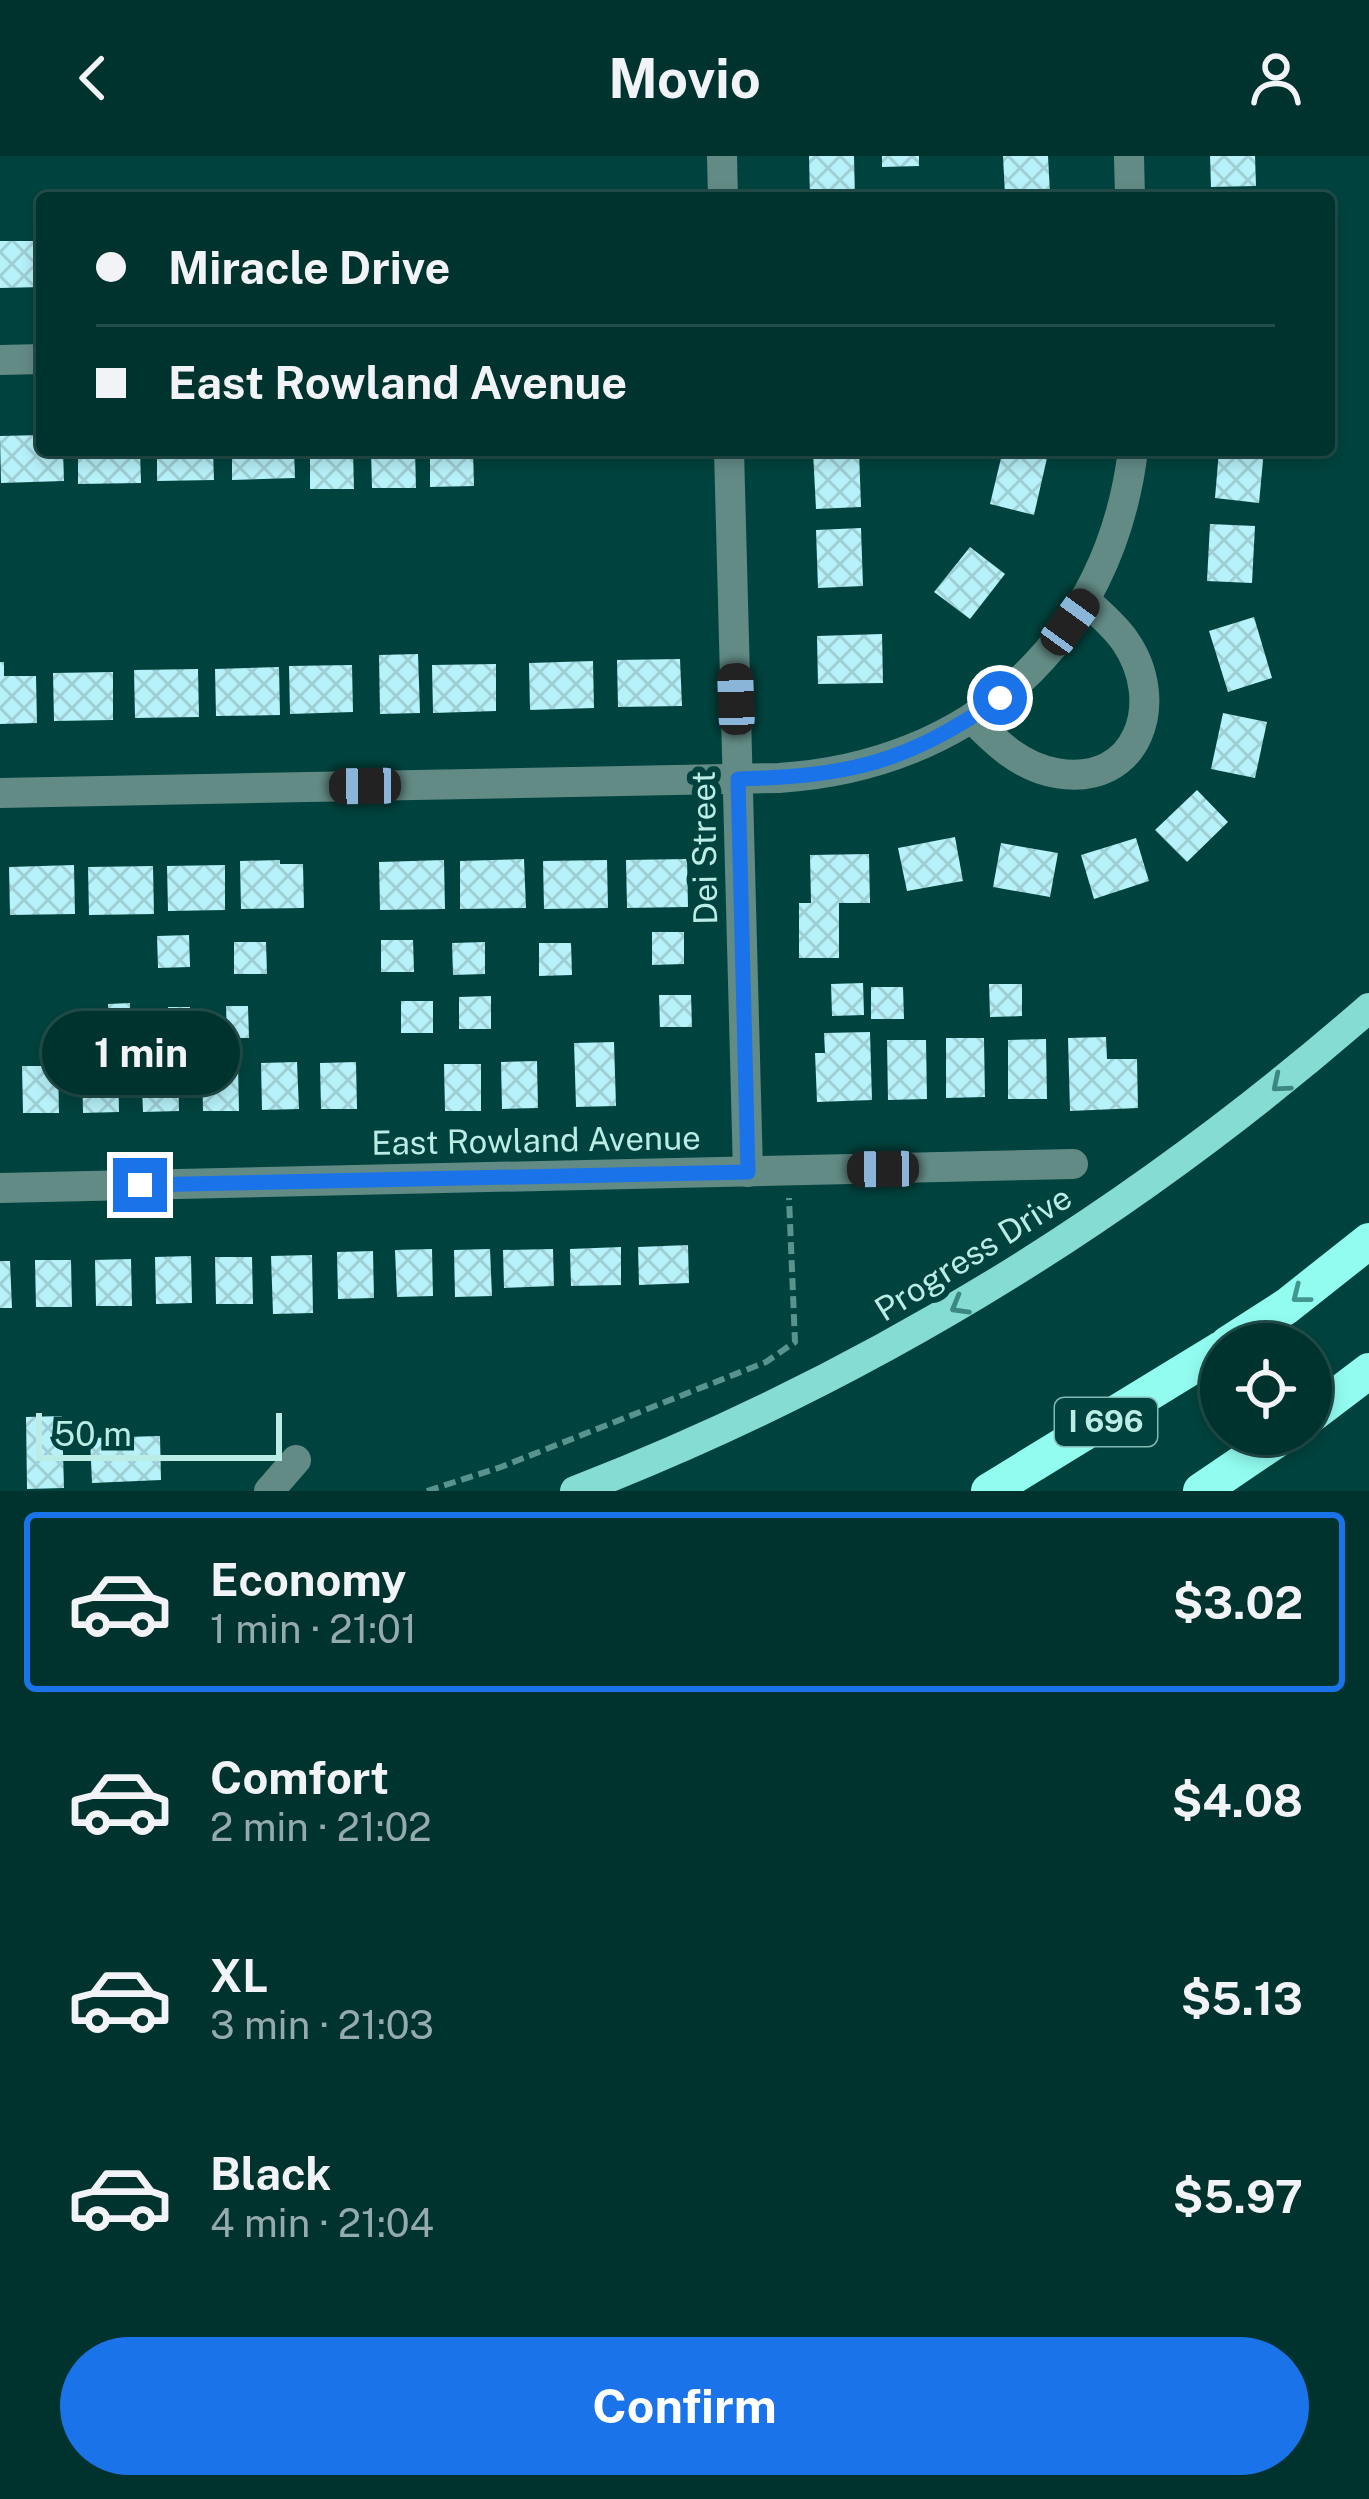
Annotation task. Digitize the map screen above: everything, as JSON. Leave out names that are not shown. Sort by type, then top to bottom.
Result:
[{"type":"highway","name":"I 696","points":[[1260,1323],[1369,1241]]},
{"type":"highway","name":"I 696","points":[[989,1491],[1200,1361]]},
{"type":"highway","points":[[1332,1399],[1369,1371]]},
{"type":"highway","points":[[1201,1491],[1254,1455]]},
{"type":"main road","name":"Progress Drive","points":[[575,1491],[717,1434],[805,1391],[990,1288],[1233,1123],[1369,1008]]},
{"type":"street","points":[[722,156],[723,192]]},
{"type":"street","points":[[1129,156],[1130,192]]},
{"type":"street","points":[[0,360],[36,359]]},
{"type":"street","name":"Dei Street","points":[[729,456],[748,1172]]},
{"type":"street","points":[[0,793],[738,779],[825,775],[867,767],[919,748],[972,718],[1029,672],[1086,601],[1124,506],[1132,456]]},
{"type":"street","points":[[972,718],[1000,747],[1054,773],[1102,770],[1132,746],[1146,711],[1141,675],[1126,642],[1086,601]]},
{"type":"street","name":"East Rowland Avenue","points":[[0,1187],[1073,1164]]},
{"type":"street","points":[[269,1491],[296,1460]]},
{"type":"path","points":[[427,1491],[501,1467],[766,1362],[795,1342],[789,1192]]},
{"type":"building","points":[[809,156],[854,156],[855,192],[810,192]]},
{"type":"building","points":[[882,156],[919,156],[919,166],[882,167]]},
{"type":"building","points":[[1003,156],[1048,156],[1050,192],[1005,192]]},
{"type":"building","points":[[1210,156],[1255,156],[1256,186],[1211,187]]},
{"type":"building","points":[[0,241],[36,241],[36,287],[0,288]]},
{"type":"building","points":[[36,435],[36,456],[63,456],[64,481],[1,483],[0,436]]},
{"type":"building","points":[[78,456],[140,456],[141,483],[78,484]]},
{"type":"building","points":[[157,456],[213,456],[214,480],[157,481]]},
{"type":"building","points":[[232,456],[294,456],[295,478],[232,480]]},
{"type":"building","points":[[310,456],[353,456],[354,489],[310,489]]},
{"type":"building","points":[[371,456],[415,456],[416,488],[372,488]]},
{"type":"building","points":[[430,456],[473,456],[474,486],[430,487]]},
{"type":"building","points":[[813,456],[859,456],[861,507],[816,509]]},
{"type":"building","points":[[1002,456],[1047,458],[1034,515],[990,504]]},
{"type":"building","points":[[1218,456],[1263,456],[1259,503],[1215,498]]},
{"type":"building","points":[[1210,524],[1255,526],[1252,583],[1207,581]]},
{"type":"building","points":[[861,528],[863,586],[818,588],[816,530]]},
{"type":"building","points":[[970,547],[1005,574],[970,619],[934,592]]},
{"type":"building","points":[[1254,617],[1272,678],[1228,692],[1209,631]]},
{"type":"building","points":[[882,634],[883,683],[818,684],[817,636]]},
{"type":"building","points":[[418,654],[420,713],[380,714],[379,655]]},
{"type":"building","points":[[680,659],[682,706],[618,707],[617,660]]},
{"type":"building","points":[[593,661],[594,708],[530,710],[529,663]]},
{"type":"building","points":[[0,662],[4,662],[4,676],[36,676],[37,723],[0,724]]},
{"type":"building","points":[[496,664],[496,711],[433,713],[432,665]]},
{"type":"building","points":[[352,665],[353,712],[290,714],[289,666]]},
{"type":"building","points":[[279,667],[280,715],[216,716],[215,669]]},
{"type":"building","points":[[198,669],[199,717],[135,718],[134,670]]},
{"type":"building","points":[[113,672],[113,720],[54,721],[53,673]]},
{"type":"building","points":[[1223,713],[1267,722],[1255,778],[1211,769]]},
{"type":"building","points":[[1197,790],[1228,822],[1187,862],[1155,830]]},
{"type":"building","points":[[955,837],[963,881],[907,891],[898,848]]},
{"type":"building","points":[[1136,838],[1149,881],[1094,899],[1081,855]]},
{"type":"building","points":[[1001,843],[1058,853],[1050,897],[993,887]]},
{"type":"building","points":[[869,854],[870,903],[839,903],[839,958],[799,958],[799,903],[811,903],[810,855]]},
{"type":"building","points":[[524,859],[526,908],[460,909],[460,861]]},
{"type":"building","points":[[687,859],[688,907],[627,908],[626,860]]},
{"type":"building","points":[[280,860],[280,864],[303,864],[304,908],[241,909],[240,861]]},
{"type":"building","points":[[444,860],[445,909],[380,910],[379,862]]},
{"type":"building","points":[[607,860],[608,908],[544,909],[543,861]]},
{"type":"building","points":[[74,865],[75,914],[10,915],[9,867]]},
{"type":"building","points":[[225,865],[225,910],[168,911],[167,866]]},
{"type":"building","points":[[153,866],[154,914],[89,915],[88,867]]},
{"type":"building","points":[[652,932],[684,932],[684,964],[652,965]]},
{"type":"building","points":[[189,935],[190,967],[158,968],[157,936]]},
{"type":"building","points":[[381,940],[413,940],[414,972],[381,972]]},
{"type":"building","points":[[234,942],[266,942],[267,974],[234,974]]},
{"type":"building","points":[[485,942],[485,974],[453,975],[452,943]]},
{"type":"building","points":[[539,943],[571,943],[572,975],[539,976]]},
{"type":"building","points":[[863,983],[864,1015],[832,1016],[831,984]]},
{"type":"building","points":[[989,984],[1022,984],[1022,1016],[990,1017]]},
{"type":"building","points":[[871,987],[903,987],[904,1019],[871,1019]]},
{"type":"building","points":[[659,995],[691,995],[692,1027],[660,1027]]},
{"type":"building","points":[[491,996],[491,1029],[459,1029],[459,997]]},
{"type":"building","points":[[401,1001],[433,1001],[433,1033],[401,1033]]},
{"type":"building","points":[[130,1003],[130,1036],[109,1036],[108,1004]]},
{"type":"building","points":[[226,1006],[248,1006],[249,1038],[227,1038]]},
{"type":"building","points":[[168,1007],[190,1007],[190,1039],[168,1039]]},
{"type":"building","points":[[870,1032],[872,1100],[817,1102],[815,1053],[825,1053],[824,1033]]},
{"type":"building","points":[[1106,1037],[1107,1059],[1137,1059],[1138,1108],[1070,1111],[1068,1038]]},
{"type":"building","points":[[946,1038],[984,1038],[985,1097],[946,1098]]},
{"type":"building","points":[[1046,1039],[1047,1099],[1008,1099],[1008,1040]]},
{"type":"building","points":[[887,1040],[926,1040],[927,1099],[888,1100]]},
{"type":"building","points":[[614,1042],[616,1106],[576,1107],[574,1043]]},
{"type":"building","points":[[537,1061],[538,1108],[502,1109],[501,1062]]},
{"type":"building","points":[[297,1062],[299,1109],[262,1110],[261,1063]]},
{"type":"building","points":[[356,1062],[357,1109],[321,1109],[320,1063]]},
{"type":"building","points":[[178,1064],[179,1111],[143,1112],[141,1065]]},
{"type":"building","points":[[202,1064],[238,1064],[239,1111],[203,1111]]},
{"type":"building","points":[[444,1064],[481,1064],[481,1111],[445,1111]]},
{"type":"building","points":[[118,1065],[119,1112],[83,1113],[82,1066]]},
{"type":"building","points":[[22,1066],[58,1066],[59,1113],[23,1113]]},
{"type":"building","points":[[688,1245],[689,1283],[639,1285],[638,1247]]},
{"type":"building","points":[[621,1247],[621,1285],[571,1286],[570,1249]]},
{"type":"building","points":[[432,1249],[433,1296],[397,1297],[395,1250]]},
{"type":"building","points":[[490,1249],[492,1296],[455,1297],[454,1250]]},
{"type":"building","points":[[553,1249],[554,1286],[504,1288],[503,1250]]},
{"type":"building","points":[[373,1251],[374,1298],[338,1299],[337,1252]]},
{"type":"building","points":[[312,1255],[313,1313],[273,1314],[271,1256]]},
{"type":"building","points":[[191,1256],[192,1303],[156,1304],[155,1257]]},
{"type":"building","points":[[215,1257],[252,1257],[253,1304],[216,1304]]},
{"type":"building","points":[[131,1259],[132,1306],[96,1306],[95,1260]]},
{"type":"building","points":[[35,1260],[71,1260],[72,1307],[36,1307]]},
{"type":"building","points":[[0,1261],[10,1261],[12,1308],[0,1308]]},
{"type":"building","points":[[62,1416],[64,1488],[27,1489],[26,1417]]},
{"type":"building","points":[[160,1436],[161,1480],[92,1483],[90,1438]]},
{"type":"route","points":[[140,1185],[748,1172],[738,779],[825,775],[867,767],[936,740],[1000,698]]}]
